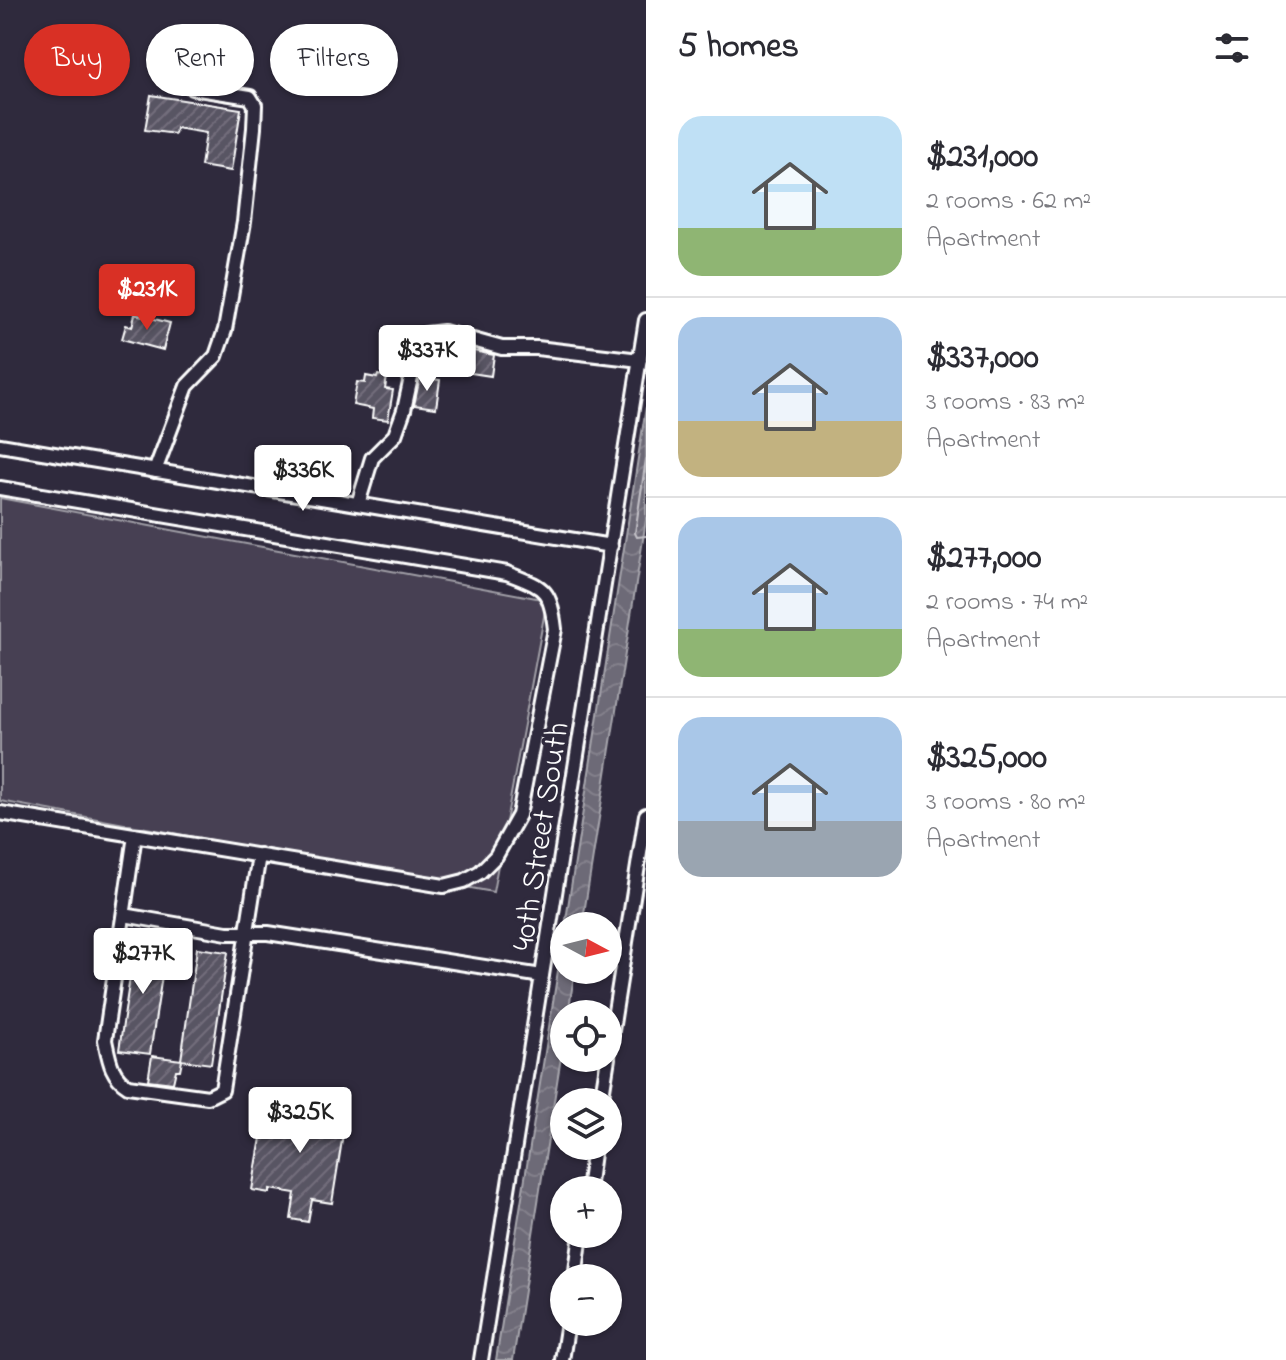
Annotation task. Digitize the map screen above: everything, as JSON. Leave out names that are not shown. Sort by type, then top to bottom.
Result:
[{"type":"street","points":[[155,471],[187,386],[207,368],[222,343],[234,289],[254,128],[255,105],[250,97],[244,96]]},
{"type":"street","name":"40th Street South","points":[[481,1360],[646,320]]},
{"type":"street","points":[[358,504],[372,458],[395,435],[404,410],[419,341],[426,334],[444,332],[502,348],[537,348],[640,360]]},
{"type":"street","points":[[0,445],[611,546]]},
{"type":"street","points":[[0,488],[507,573],[537,585],[552,601],[555,629],[519,815],[496,856],[480,872],[464,881],[444,886],[0,813]]},
{"type":"street","points":[[617,1000],[646,815]]},
{"type":"street","points":[[135,835],[105,1040],[110,1065],[117,1079],[128,1086],[208,1097],[222,1090],[259,855]]},
{"type":"street","points":[[124,915],[227,933],[268,933],[542,976]]},
{"type":"street","points":[[562,1360],[566,1336]]},
{"type":"shaded area","points":[[0,498],[547,600],[493,892],[0,801]]},
{"type":"water","points":[[646,407],[646,520],[584,912],[567,912]]},
{"type":"water","points":[[556,984],[573,984],[570,1000],[553,1000]]},
{"type":"water","points":[[550,1021],[550,1072],[559,1072],[556,1088],[550,1088],[550,1126],[513,1360],[496,1360]]},
{"type":"building","points":[[151,96],[241,109],[231,171],[201,166],[206,133],[176,128],[175,134],[145,130]]},
{"type":"building","points":[[135,314],[170,323],[163,350],[122,339],[126,325],[132,327]]},
{"type":"building","points":[[437,342],[453,344],[453,347],[494,355],[491,376],[451,370],[452,363],[435,360]]},
{"type":"building","points":[[378,375],[387,377],[385,389],[393,390],[388,420],[372,418],[373,409],[353,405],[357,382],[365,383],[366,376],[377,378]]},
{"type":"building","points":[[420,377],[440,380],[436,408],[414,405]]},
{"type":"building","points":[[136,938],[167,943],[150,1054],[119,1050]]},
{"type":"building","points":[[197,948],[228,952],[211,1064],[181,1060]]},
{"type":"building","points":[[152,1056],[182,1060],[173,1083],[148,1080]]},
{"type":"building","points":[[267,1103],[346,1115],[332,1203],[312,1200],[308,1222],[291,1219],[295,1193],[252,1190]]}]
